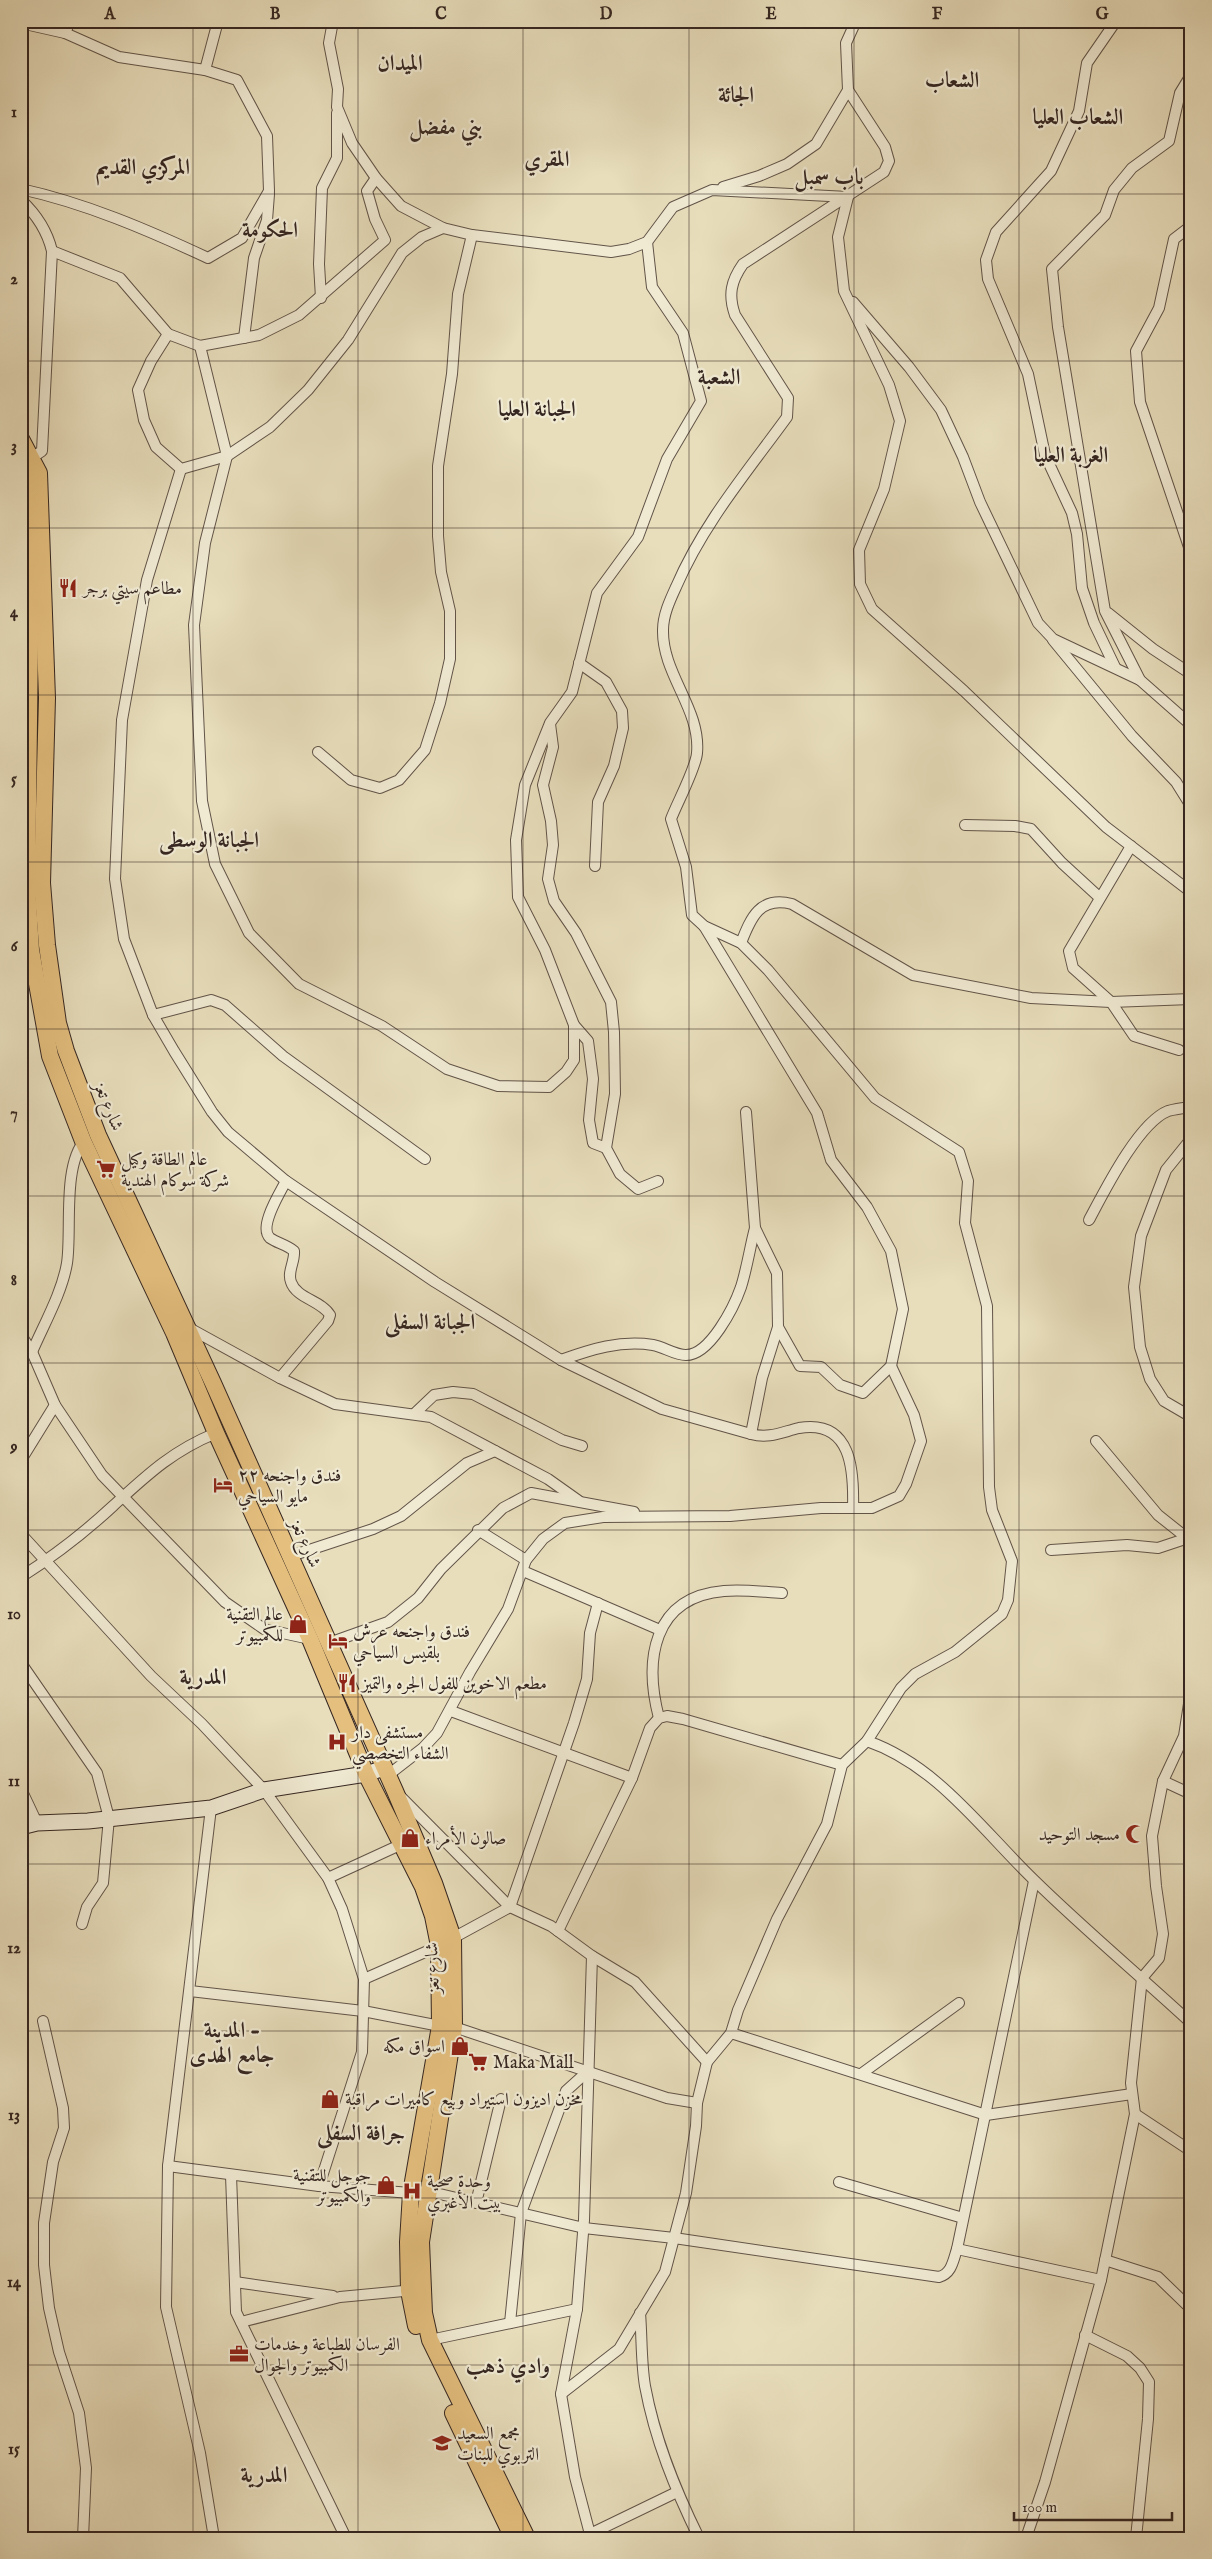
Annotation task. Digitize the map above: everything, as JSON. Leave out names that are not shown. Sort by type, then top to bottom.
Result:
[{"type":"main road","name":"شارع تعز","points":[[21,440],[25,463],[32,558],[25,793],[27,886],[31,950],[50,1056],[291,1556],[434,1883],[446,1942],[447,2027],[419,2192],[421,2242],[415,2290],[420,2343],[514,2538]]},
{"type":"main road","name":"شارع تعز","points":[[25,463],[39,473],[43,547],[47,698],[46,795],[42,882],[47,945],[58,1023],[91,1138]]},
{"type":"main road","name":"شارع تعز","points":[[181,1330],[216,1433],[310,1639],[366,1774],[423,1887],[433,1916],[446,1942]]},
{"type":"main road","points":[[21,1827],[36,1823],[210,1808],[264,1790],[385,1772]]},
{"type":"main road","name":"شارع تعز","points":[[415,2290],[424,2313],[430,2340],[526,2538]]},
{"type":"street","points":[[65,33],[70,21]]},
{"type":"street","points":[[205,70],[218,21]]},
{"type":"street","points":[[321,298],[319,264],[322,188],[337,158],[338,89],[329,43],[333,21]]},
{"type":"street","points":[[778,1327],[800,1366],[821,1367],[840,1385],[863,1394],[891,1366],[903,1308],[891,1251],[867,1207],[831,1160],[817,1112],[704,926],[692,915],[686,867],[670,819],[697,754],[697,736],[689,711],[670,668],[663,630],[667,606],[707,525],[787,417],[790,409],[788,398],[735,315],[730,302],[730,290],[737,272],[743,264],[884,172],[889,161],[885,147],[848,90],[846,43],[856,21]]},
{"type":"street","points":[[1115,667],[1094,623],[1082,588],[1077,534],[1072,513],[1045,455],[1028,374],[988,278],[986,260],[996,232],[1050,171],[1079,111],[1087,63],[1116,22]]},
{"type":"street","points":[[24,26],[65,33],[119,57],[205,70],[237,80],[267,136],[269,191],[267,220],[254,258],[244,338]]},
{"type":"street","points":[[1140,680],[1105,611],[1058,327],[1052,269],[1105,216],[1114,190],[1132,168],[1169,141],[1180,93],[1191,75]]},
{"type":"street","points":[[337,107],[352,143],[376,178],[401,206],[443,228],[472,236],[611,252],[629,249],[647,242],[673,207],[712,190],[759,176],[787,164],[816,144],[848,90]]},
{"type":"street","points":[[52,251],[120,278],[168,334],[200,346],[259,335],[299,316],[385,240],[375,220],[367,191],[376,178]]},
{"type":"street","points":[[21,188],[70,202],[170,240],[208,258],[242,238],[269,191]]},
{"type":"street","points":[[712,190],[848,197]]},
{"type":"street","points":[[848,197],[838,237],[844,291],[889,384],[900,421],[884,489],[859,550],[860,584],[872,609],[964,692],[1106,827],[1191,892]]},
{"type":"street","points":[[21,200],[34,212],[48,235],[52,251],[42,451],[25,463]]},
{"type":"street","points":[[1191,226],[1174,239],[1159,308],[1136,351],[1140,402],[1191,553]]},
{"type":"street","points":[[181,469],[227,456],[270,427],[308,390],[348,340],[402,253],[422,237],[443,228]]},
{"type":"street","points":[[318,752],[351,780],[380,788],[399,780],[425,750],[440,703],[450,659],[450,611],[441,572],[438,536],[438,466],[452,374],[458,294],[472,236]]},
{"type":"street","points":[[606,1148],[593,1144],[588,1120],[593,1079],[588,1041],[574,1025],[545,950],[518,897],[516,840],[525,785],[550,723],[572,692],[597,593],[638,537],[667,459],[701,401],[682,333],[652,287],[647,242]]},
{"type":"street","points":[[844,291],[909,367],[941,410],[1010,566],[1038,623],[1132,736],[1176,782],[1191,806]]},
{"type":"street","points":[[168,334],[151,361],[138,390],[144,420],[156,447],[181,469]]},
{"type":"street","points":[[200,346],[227,456],[205,543],[194,625],[197,725],[202,801],[215,864],[248,933],[299,984],[382,1026],[446,1069],[498,1086],[549,1087],[558,1081],[574,1060],[574,1025]]},
{"type":"street","points":[[181,469],[147,580],[122,720],[115,879],[124,938],[153,1015],[218,1119],[228,1132],[286,1181],[435,1282],[561,1360],[662,1410],[764,1438],[801,1428],[825,1428],[835,1434],[843,1443],[854,1471],[853,1508]]},
{"type":"street","points":[[1105,611],[1153,649],[1191,674]]},
{"type":"street","points":[[1053,640],[1140,680],[1191,725]]},
{"type":"street","points":[[579,663],[606,682],[622,711],[624,728],[614,766],[598,802],[595,866]]},
{"type":"street","points":[[550,723],[552,747],[543,785],[551,821],[553,845],[548,879],[554,900],[576,933],[612,1002],[615,1094],[606,1148],[620,1174],[638,1189],[658,1181]]},
{"type":"street","points":[[25,793],[46,795]]},
{"type":"street","points":[[965,825],[1014,826],[1031,829],[1062,863],[1099,897]]},
{"type":"street","points":[[1131,846],[1099,897],[1069,951],[1069,960],[1073,968],[1111,1002],[1134,1036],[1179,1050]]},
{"type":"street","points":[[740,943],[752,915],[764,906],[778,900],[792,904],[913,976],[1031,998],[1111,1002],[1191,999]]},
{"type":"street","points":[[561,2394],[619,2349],[665,2272],[686,2193],[696,2126],[697,2103],[707,2062],[731,2033],[738,2010],[777,1919],[827,1824],[842,1765],[867,1741],[901,1688],[915,1674],[955,1652],[1002,1614],[1008,1600],[1012,1561],[992,1510],[989,1486],[987,1306],[965,1223],[968,1181],[959,1152],[875,1098],[768,970],[740,943],[704,926]]},
{"type":"street","points":[[153,1015],[211,1000],[225,1005],[283,1056],[425,1159]]},
{"type":"street","points":[[1089,1220],[1115,1172],[1146,1128],[1167,1111],[1191,1107]]},
{"type":"street","points":[[561,1360],[594,1348],[618,1343],[655,1345],[685,1355],[697,1353],[719,1330],[741,1288],[755,1228],[746,1112]]},
{"type":"street","points":[[32,1352],[67,1264],[69,1202],[74,1164],[91,1138]]},
{"type":"street","points":[[1190,1415],[1164,1401],[1150,1378],[1140,1347],[1134,1287],[1141,1236],[1166,1170],[1191,1139]]},
{"type":"street","points":[[280,1378],[328,1321],[330,1315],[326,1309],[295,1289],[290,1282],[290,1274],[295,1258],[294,1251],[271,1238],[266,1233],[266,1224],[286,1181]]},
{"type":"street","points":[[751,1434],[762,1378],[778,1327],[777,1272],[755,1228]]},
{"type":"street","points":[[181,1330],[335,1404],[431,1416],[548,1479],[579,1501]]},
{"type":"street","points":[[21,1335],[32,1352],[56,1405],[102,1475],[224,1602],[264,1629],[310,1639]]},
{"type":"street","points":[[385,1772],[423,1748],[437,1733],[470,1672],[508,1609],[526,1560],[543,1539],[564,1522],[602,1517],[730,1516],[821,1508],[872,1508],[899,1496],[906,1484],[921,1441],[914,1416],[891,1366]]},
{"type":"street","points":[[414,1414],[434,1396],[453,1392],[473,1394],[562,1440],[582,1446]]},
{"type":"street","points":[[21,1460],[56,1405]]},
{"type":"street","points":[[21,1577],[46,1561],[114,1505],[122,1496],[188,1444],[216,1433]]},
{"type":"street","points":[[1096,1441],[1158,1516],[1189,1538]]},
{"type":"street","points":[[291,1556],[373,1529],[401,1516],[467,1463],[495,1450]]},
{"type":"street","points":[[329,1643],[388,1622],[418,1598],[478,1530],[503,1508],[531,1493],[653,1516]]},
{"type":"street","points":[[478,1530],[526,1560]]},
{"type":"street","points":[[21,1534],[151,1676],[202,1724],[264,1790],[328,1878],[342,1908],[364,1979],[362,2052],[319,2186]]},
{"type":"street","points":[[1052,1550],[1127,1545],[1158,1548],[1189,1538]]},
{"type":"street","points":[[522,1571],[660,1630]]},
{"type":"street","points":[[659,1718],[652,1692],[653,1651],[660,1630],[670,1616],[687,1602],[724,1591],[782,1593]]},
{"type":"street","points":[[364,1979],[446,1942],[510,1907],[587,1679],[590,1634],[598,1602]]},
{"type":"street","points":[[21,1663],[97,1773],[109,1818],[102,1883],[87,1907],[82,1924]]},
{"type":"street","points":[[1026,2538],[1045,2482],[1101,2280],[1135,2114],[1131,2083],[1142,1978],[1159,1958],[1163,1934],[1156,1886],[1152,1836],[1163,1781],[1188,1737],[1191,1691]]},
{"type":"street","points":[[451,1710],[632,1778]]},
{"type":"street","points":[[558,1931],[632,1778],[648,1732],[659,1718],[668,1716],[683,1719],[842,1765]]},
{"type":"street","points":[[867,1741],[885,1747],[912,1762],[948,1793],[1034,1881],[1191,2023]]},
{"type":"street","points":[[1163,1781],[1191,1794]]},
{"type":"street","points":[[21,1789],[36,1823]]},
{"type":"street","points":[[395,1791],[510,1907],[558,1931],[592,1956],[635,1982],[707,2062]]},
{"type":"street","points":[[210,1808],[168,2166],[166,2307],[200,2453],[214,2538]]},
{"type":"street","points":[[328,1878],[402,1844]]},
{"type":"street","points":[[168,2166],[319,2186],[419,2192],[584,2228],[674,2238],[939,2277],[950,2270],[956,2249],[986,2115],[1034,1881]]},
{"type":"street","points":[[592,1956],[587,2072],[584,2228],[577,2309],[561,2394],[575,2477],[588,2537],[677,2492]]},
{"type":"street","points":[[190,1991],[363,2011],[447,2027],[668,2098],[697,2103]]},
{"type":"street","points":[[861,2074],[958,2003]]},
{"type":"street","points":[[43,2022],[58,2084],[64,2128],[53,2162],[44,2223],[44,2266],[48,2308],[57,2344],[79,2413],[86,2468],[83,2538]]},
{"type":"street","points":[[731,2033],[986,2115],[1132,2094]]},
{"type":"street","points":[[510,2323],[521,2214],[566,2091],[587,2072]]},
{"type":"street","points":[[476,2203],[501,2099]]},
{"type":"street","points":[[1135,2114],[1191,2151]]},
{"type":"street","points":[[231,2175],[236,2312],[346,2538]]},
{"type":"street","points":[[839,2182],[963,2218]]},
{"type":"street","points":[[956,2249],[1101,2280]]},
{"type":"street","points":[[1105,2260],[1158,2277],[1191,2309]]},
{"type":"street","points":[[235,2282],[340,2297]]},
{"type":"street","points":[[241,2322],[340,2297],[415,2290]]},
{"type":"street","points":[[430,2340],[577,2309]]},
{"type":"street","points":[[640,2313],[645,2384],[657,2438],[677,2492],[699,2538]]},
{"type":"street","points":[[1085,2335],[1127,2356],[1140,2368],[1148,2382],[1148,2419],[1136,2538]]},
{"type":"place","name":"مطاعم سيتي برجر","points":[[68,588]]},
{"type":"place","name":"عالم الطاقة وكيل شركة سوكام الهندية","points":[[106,1169]]},
{"type":"place","name":"فندق واجنحه ٢٢ مايو السياحي","points":[[223,1485]]},
{"type":"place","name":"عالم التقنية للكمبيوتر","points":[[298,1624]]},
{"type":"place","name":"فندق واجنحه عرش بلقيس السياحي","points":[[338,1641]]},
{"type":"place","name":"مطعم الاخوين للفول الجره والتميز","points":[[347,1683]]},
{"type":"place","name":"مستشفى دار الشفاء التخصصي","points":[[337,1742]]},
{"type":"place","name":"مسجد التوحيد","points":[[1135,1834]]},
{"type":"place","name":"صالون الأمراء","points":[[410,1838]]},
{"type":"place","name":"اسواق مكه","points":[[460,2046]]},
{"type":"place","name":"Maka Mall","points":[[478,2062]]},
{"type":"place","name":"مخزن اديزون استيراد وبيع كاميرات مراقبة","points":[[330,2099]]},
{"type":"place","name":"جوجل للتقنية والكمبيوتر","points":[[386,2185]]},
{"type":"place","name":"وحدة صحية بيت الأغبري","points":[[412,2191]]},
{"type":"place","name":"الفرسان للطباعة وخدمات الكمبيوتر والجوال","points":[[239,2354]]},
{"type":"place","name":"مجمع السعيد التربوي للبنات","points":[[442,2443]]},
{"type":"district","name":"الميدان","points":[[400,62]]},
{"type":"district","name":"الشعاب","points":[[952,79]]},
{"type":"district","name":"الجائة","points":[[736,94]]},
{"type":"district","name":"الشعاب العليا","points":[[1078,116]]},
{"type":"district","name":"بني مفضل","points":[[446,126]]},
{"type":"district","name":"المقري","points":[[547,158]]},
{"type":"district","name":"المركزي القديم","points":[[143,166]]},
{"type":"district","name":"باب سمبل","points":[[829,176]]},
{"type":"district","name":"الحكومة","points":[[270,229]]},
{"type":"district","name":"الشعبة","points":[[719,376]]},
{"type":"district","name":"الجبانة العليا","points":[[537,408]]},
{"type":"district","name":"الغربة العليا","points":[[1071,454]]},
{"type":"district","name":"الجبانة الوسطى","points":[[209,839]]},
{"type":"district","name":"الجبانة السفلى","points":[[430,1321]]},
{"type":"district","name":"المدرية","points":[[203,1676]]},
{"type":"district","name":"المدينة - جامع الهدى","points":[[232,2042]]},
{"type":"district","name":"جرافة السفلى","points":[[361,2132]]},
{"type":"district","name":"وادي ذهب","points":[[508,2365]]},
{"type":"district","name":"المدرية","points":[[264,2474]]}]
